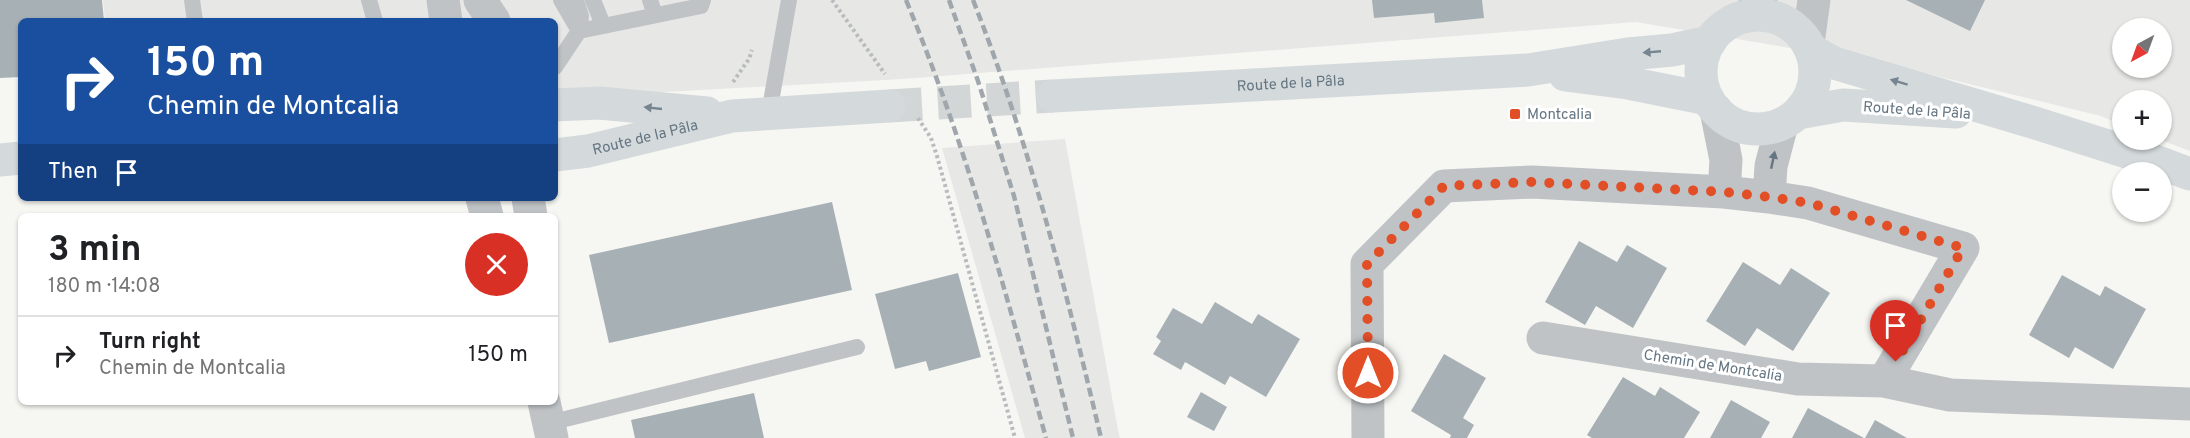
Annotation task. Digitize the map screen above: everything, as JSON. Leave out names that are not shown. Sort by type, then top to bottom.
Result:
[{"type":"street","points":[[443,0],[446,18]]},
{"type":"street","points":[[480,0],[492,18]]},
{"type":"street","points":[[1809,46],[1814,0]]},
{"type":"street","points":[[1770,197],[1771,166],[1790,119],[1810,98],[1814,88],[1816,69],[1809,46],[1800,33],[1782,20],[1754,8],[1726,25],[1710,42],[1702,60],[1704,90],[1712,105],[1723,118],[1742,127],[1762,129],[1790,119]]},
{"type":"street","name":"Route de la Pâla","points":[[1053,96],[1528,70],[1628,54],[1672,50],[1710,42]]},
{"type":"street","name":"Route de la Pâla","points":[[1809,46],[1834,63],[2156,160],[2190,174]]},
{"type":"street","name":"Route de la Pâla","points":[[1528,70],[1628,83],[1712,105]]},
{"type":"street","name":"Route de la Pâla","points":[[558,155],[588,151],[732,116],[897,99]]},
{"type":"street","name":"Route de la Pâla","points":[[558,105],[599,103],[732,116]]},
{"type":"street","points":[[1712,105],[1726,160],[1724,192]]},
{"type":"street","name":"Route de la Pâla","points":[[1790,119],[1842,105],[1955,112],[2035,123]]},
{"type":"street","points":[[0,160],[18,158]]},
{"type":"street","points":[[1368,438],[1367,264],[1444,186],[1532,182],[1724,192],[1770,197],[1809,203],[1963,248],[1884,381]]},
{"type":"street","name":"Chemin de Montcalia","points":[[1544,338],[1798,379],[1884,381],[1950,395],[2190,404]]},
{"type":"lane","points":[[192,0],[195,18]]},
{"type":"lane","points":[[369,0],[374,18]]},
{"type":"lane","points":[[561,0],[579,31]]},
{"type":"lane","points":[[558,62],[579,31],[581,16],[576,0]]},
{"type":"lane","points":[[593,0],[603,25]]},
{"type":"lane","points":[[579,31],[652,7],[701,6],[703,0]]},
{"type":"lane","points":[[769,113],[789,0]]},
{"type":"lane","points":[[548,421],[857,347]]},
{"type":"path","points":[[832,0],[897,99],[931,138],[1015,438]]},
{"type":"path","points":[[722,83],[733,82],[749,60],[754,46]]},
{"type":"shaded area","points":[[103,0],[2190,0],[2190,151],[2172,144],[2172,90],[2112,90],[2112,121],[2101,116],[1891,65],[1636,22],[903,79],[558,98],[558,18],[105,18]]},
{"type":"shaded area","points":[[1065,139],[1120,438],[1025,438],[942,148]]},
{"type":"building","points":[[0,0],[102,0],[104,18],[18,18],[18,77],[0,78]]},
{"type":"building","points":[[1372,0],[1482,0],[1484,18],[1435,23],[1434,13],[1374,18]]},
{"type":"building","points":[[1906,0],[1985,0],[1970,31]]},
{"type":"building","points":[[832,202],[852,290],[609,343],[589,255]]},
{"type":"building","points":[[1579,241],[1617,262],[1627,245],[1667,268],[1633,328],[1596,306],[1585,325],[1545,302]]},
{"type":"building","points":[[1743,262],[1780,285],[1791,268],[1830,293],[1793,351],[1757,328],[1745,346],[1706,321]]},
{"type":"building","points":[[958,273],[981,357],[929,371],[926,361],[895,369],[875,294]]},
{"type":"building","points":[[2062,275],[2100,296],[2105,286],[2146,309],[2113,369],[2075,347],[2069,358],[2029,335]]},
{"type":"building","points":[[1215,302],[1252,324],[1258,314],[1300,339],[1266,397],[1230,376],[1225,385],[1185,362],[1181,370],[1153,354],[1161,341],[1156,337],[1173,308],[1202,324]]},
{"type":"building","points":[[1444,354],[1486,378],[1463,418],[1474,425],[1467,438],[1450,438],[1451,435],[1411,411]]},
{"type":"building","points":[[1623,377],[1655,396],[1660,387],[1700,412],[1684,438],[1592,438],[1587,435]]},
{"type":"building","points":[[1201,392],[1227,407],[1214,431],[1187,417]]},
{"type":"building","points":[[754,393],[764,438],[635,438],[631,420]]},
{"type":"building","points":[[1731,400],[1770,422],[1761,438],[1710,438]]},
{"type":"building","points":[[1808,408],[1864,438],[1792,438]]},
{"type":"building","points":[[1875,420],[1907,438],[1865,438]]},
{"type":"tunnel","points":[[889,106],[1053,96]]},
{"type":"railway","points":[[906,0],[965,162],[1046,438]]},
{"type":"railway","points":[[949,0],[978,81],[1014,196],[1073,438]]},
{"type":"railway","points":[[973,0],[1029,162],[1060,272],[1101,438]]},
{"type":"place","name":"Montcalia","points":[[1515,114]]},
{"type":"route","points":[[1368,373],[1367,264],[1444,186],[1532,182],[1724,192],[1770,197],[1809,203],[1963,248],[1896,362]]}]
